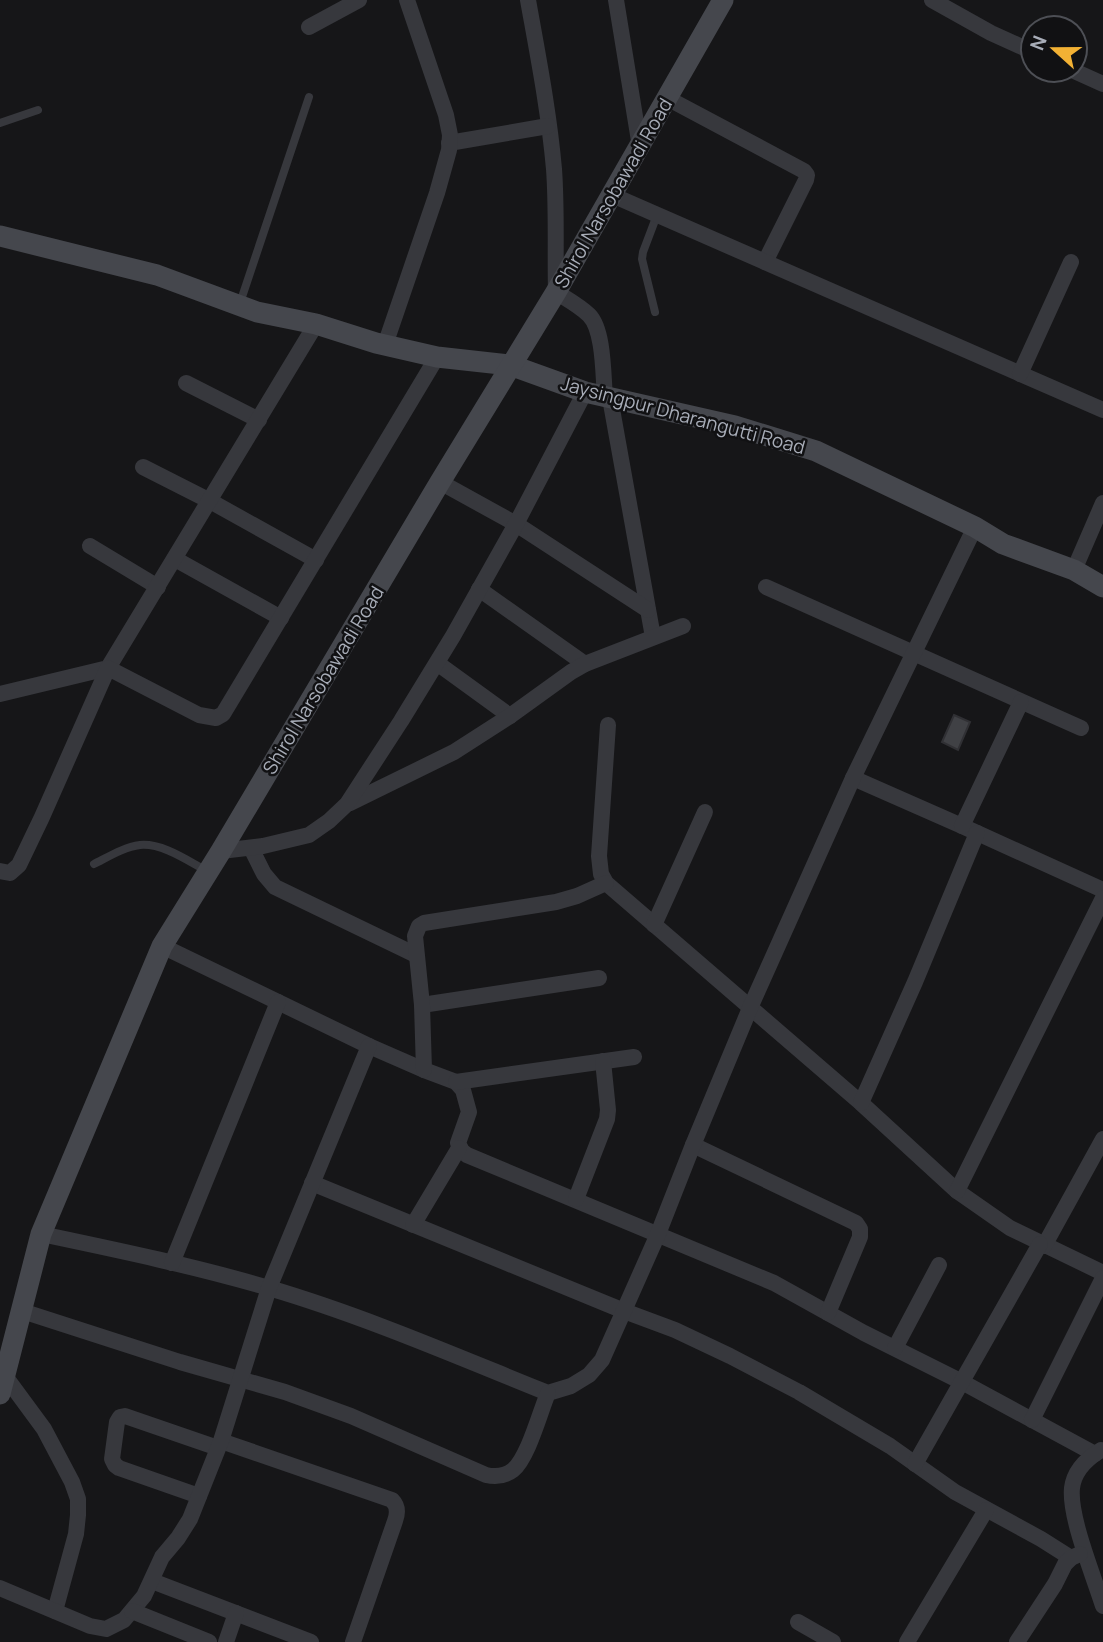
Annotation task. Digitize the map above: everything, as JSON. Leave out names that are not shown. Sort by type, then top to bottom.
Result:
[{"type":"main road","name":"Shirol Narsobawadi Road","points":[[2,1385],[41,1234],[162,946],[556,292],[723,0]]},
{"type":"main road","name":"Jaysingpur Dharangutti Road","points":[[0,236],[157,275],[257,312],[316,324],[437,357],[510,365],[600,396],[735,426],[816,451],[975,527],[1003,544],[1074,570],[1103,587]]},
{"type":"street","points":[[309,27],[359,0]]},
{"type":"street","points":[[386,345],[437,193],[450,135],[446,115],[407,0]]},
{"type":"street","points":[[528,0],[548,126],[556,202],[556,292],[584,311],[595,323],[599,334],[600,396],[653,637]]},
{"type":"street","points":[[615,0],[640,147]]},
{"type":"street","points":[[932,0],[990,33],[1019,46]]},
{"type":"street","points":[[667,98],[807,175],[765,262]]},
{"type":"street","points":[[449,143],[548,126]]},
{"type":"street","points":[[612,195],[1103,410]]},
{"type":"street","points":[[1020,374],[1071,262]]},
{"type":"street","points":[[0,871],[10,873],[19,865],[43,817],[108,668],[316,324]]},
{"type":"street","points":[[0,694],[108,668],[199,715],[216,718],[223,714],[437,357]]},
{"type":"street","points":[[186,383],[259,420]]},
{"type":"street","points":[[221,851],[263,846],[309,835],[347,804],[437,663],[516,524],[600,396]]},
{"type":"street","points":[[143,467],[316,560]]},
{"type":"street","points":[[440,482],[516,524],[648,610]]},
{"type":"street","points":[[1074,570],[1103,503]]},
{"type":"street","points":[[41,1234],[269,1288],[360,1318],[548,1393],[571,1386],[589,1375],[602,1360],[624,1311],[750,1008],[853,778],[975,527]]},
{"type":"street","points":[[90,546],[158,587]]},
{"type":"street","points":[[175,559],[281,618]]},
{"type":"street","points":[[766,587],[1081,728]]},
{"type":"street","points":[[478,589],[585,664]]},
{"type":"street","points":[[347,804],[454,752],[585,664],[683,625]]},
{"type":"street","points":[[437,663],[510,716]]},
{"type":"street","points":[[962,826],[1021,702]]},
{"type":"street","points":[[608,724],[599,856],[601,874],[606,883],[861,1103],[957,1191],[1010,1228],[1103,1276],[1032,1420]]},
{"type":"street","points":[[853,778],[1103,890]]},
{"type":"street","points":[[654,925],[705,811]]},
{"type":"street","points":[[861,1103],[977,833]]},
{"type":"street","points":[[251,848],[264,874],[275,887],[416,955]]},
{"type":"street","points":[[424,1070],[422,1005],[416,955],[417,931],[424,923],[556,902],[606,883]]},
{"type":"street","points":[[957,1191],[1103,898]]},
{"type":"street","points":[[162,946],[369,1046],[456,1082],[463,1090],[469,1112],[458,1143],[459,1148],[413,1225]]},
{"type":"street","points":[[422,1005],[599,978]]},
{"type":"street","points":[[172,1263],[278,1002]]},
{"type":"street","points":[[0,1588],[108,1635],[144,1596],[162,1557],[186,1528],[220,1445],[269,1288],[369,1046]]},
{"type":"street","points":[[456,1082],[634,1057]]},
{"type":"street","points":[[576,1199],[607,1119],[603,1061]]},
{"type":"street","points":[[915,1464],[1103,1139]]},
{"type":"street","points":[[693,1144],[856,1223],[860,1229],[860,1237],[828,1313]]},
{"type":"street","points":[[459,1148],[467,1155],[774,1283],[1032,1420],[1099,1451]]},
{"type":"street","points":[[312,1183],[676,1330],[799,1392],[890,1446],[955,1492],[1041,1539],[1078,1555]]},
{"type":"street","points":[[895,1349],[939,1265]]},
{"type":"street","points":[[22,1311],[285,1392],[351,1416],[496,1477],[510,1473],[517,1466],[527,1448],[548,1393]]},
{"type":"street","points":[[2,1385],[44,1429],[78,1499],[75,1534],[55,1611]]},
{"type":"street","points":[[199,1496],[115,1465],[112,1459],[120,1417],[125,1416],[392,1500],[398,1513],[353,1642]]},
{"type":"street","points":[[1099,1451],[1088,1457],[1081,1466],[1072,1487],[1078,1555],[1103,1606]]},
{"type":"street","points":[[908,1642],[986,1510]]},
{"type":"street","points":[[1021,1639],[1065,1564],[1078,1555]]},
{"type":"street","points":[[152,1581],[311,1642]]},
{"type":"street","points":[[132,1611],[209,1642]]},
{"type":"street","points":[[226,1642],[236,1613]]},
{"type":"street","points":[[798,1622],[833,1642]]},
{"type":"lane","points":[[239,305],[309,97]]},
{"type":"lane","points":[[0,122],[38,110]]},
{"type":"lane","points":[[655,312],[642,259],[657,215]]},
{"type":"lane","points":[[94,864],[131,847],[142,845],[154,846],[209,872]]},
{"type":"building","points":[[954,715],[970,722],[958,750],[942,742]]}]
